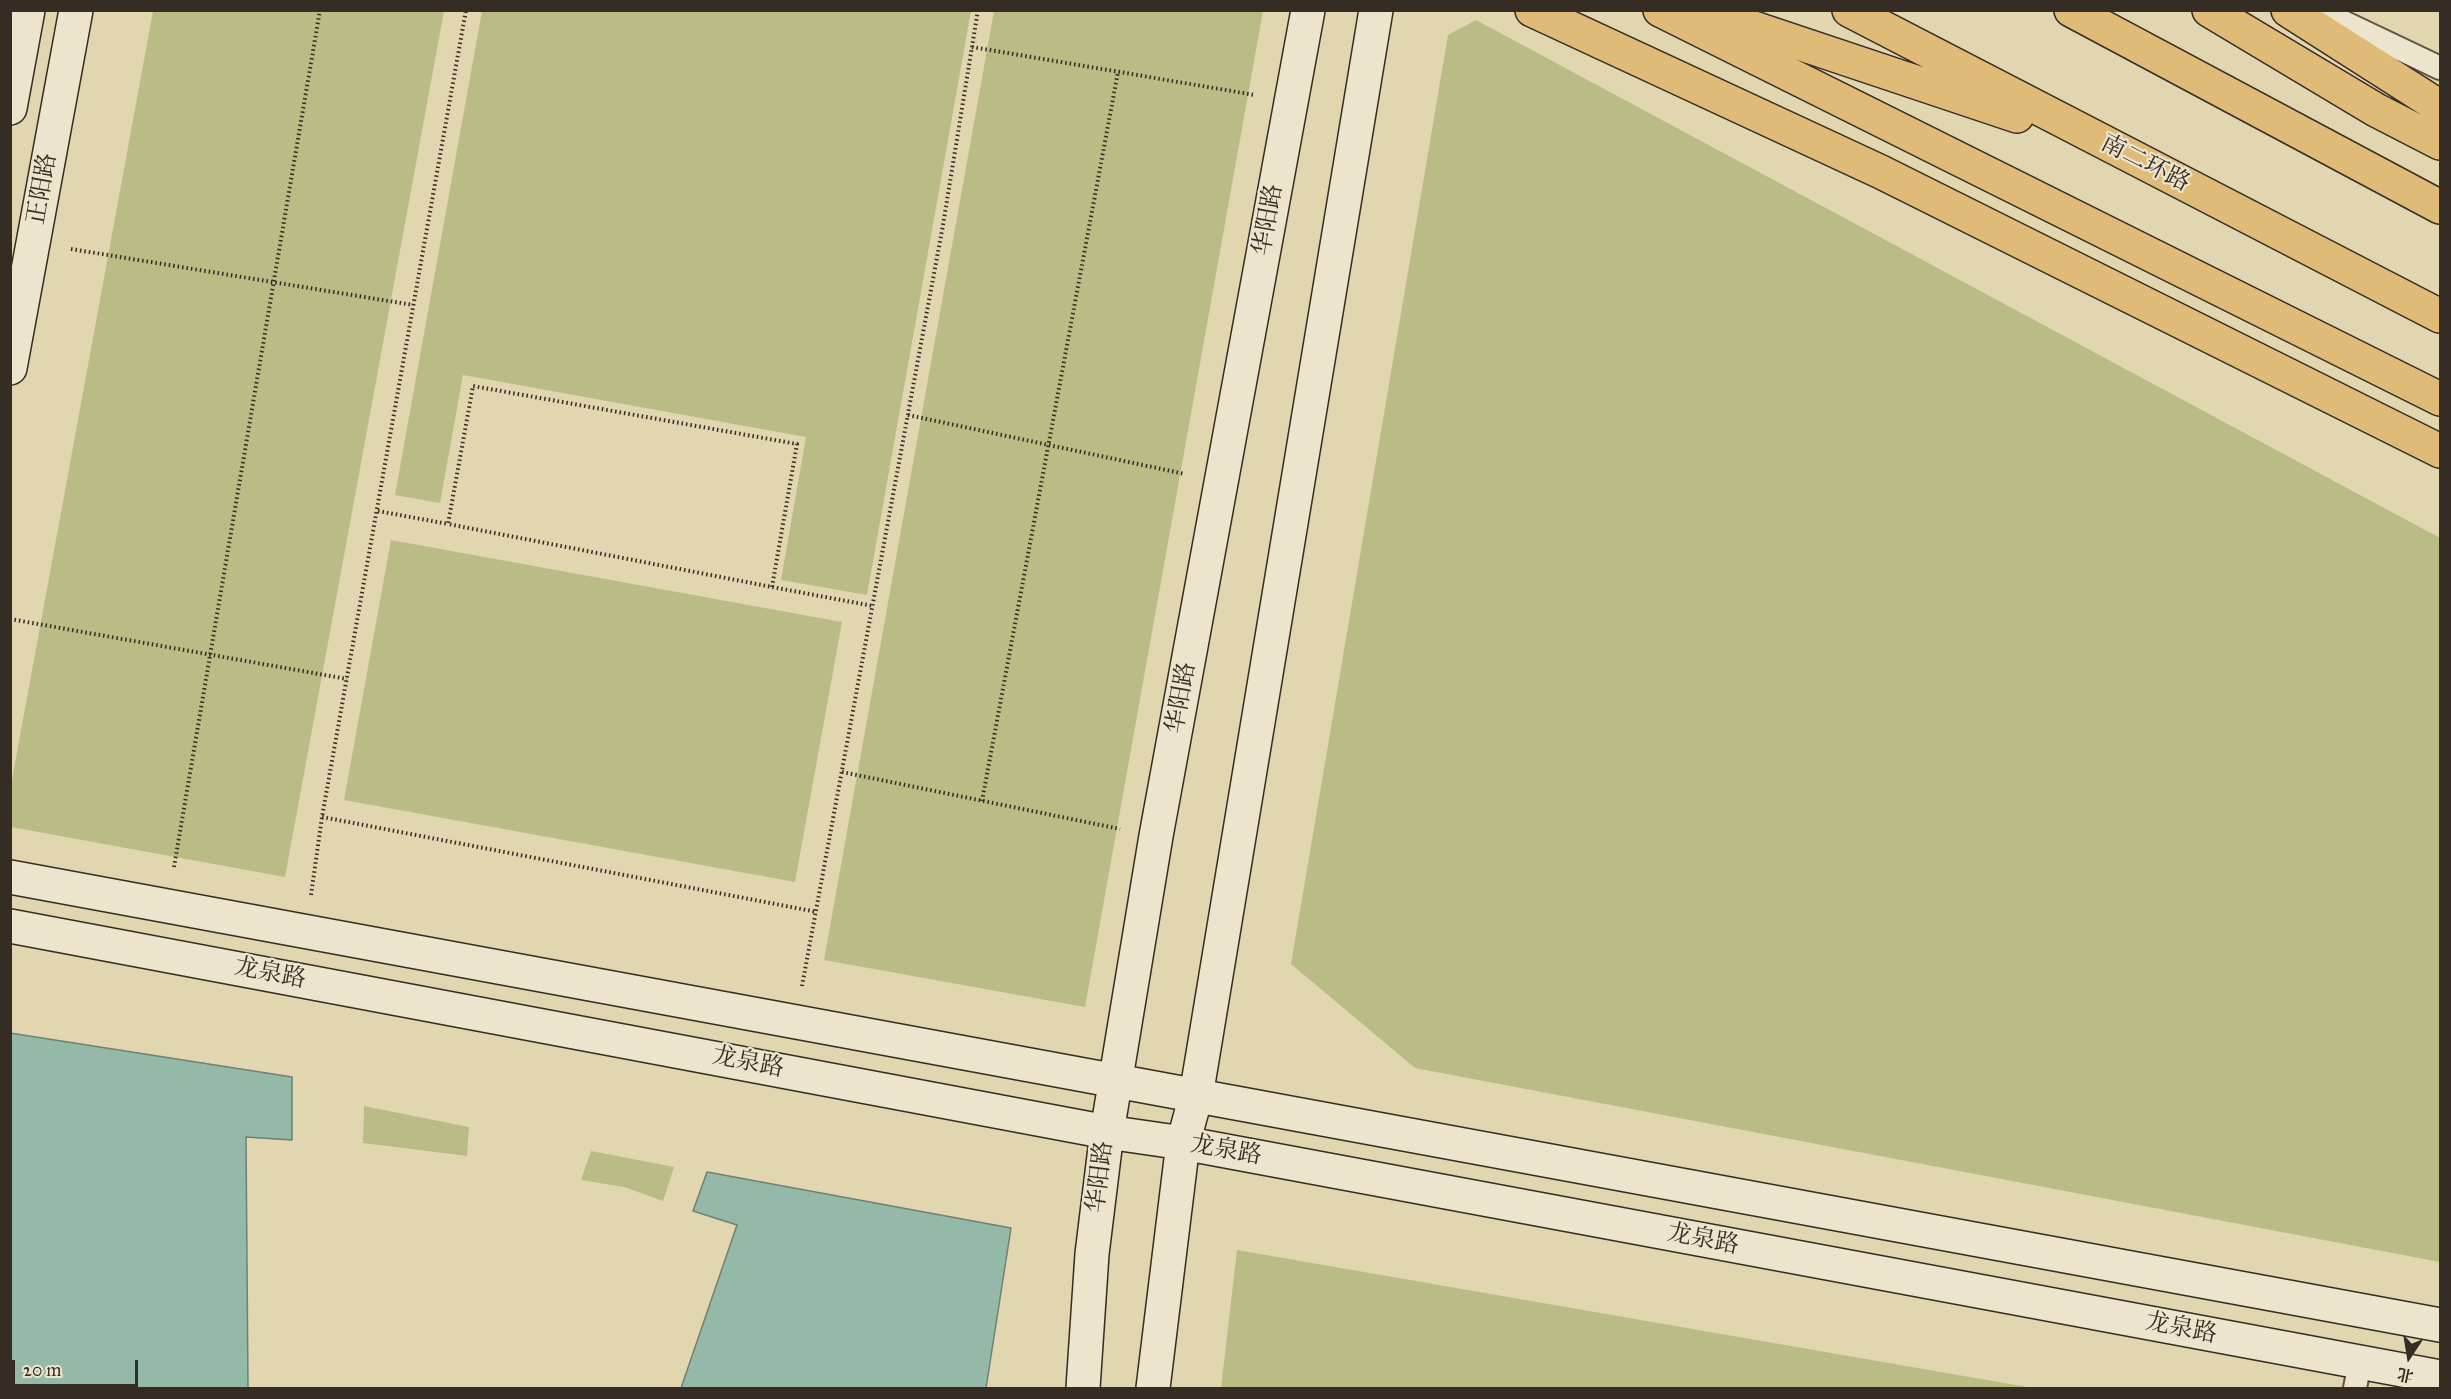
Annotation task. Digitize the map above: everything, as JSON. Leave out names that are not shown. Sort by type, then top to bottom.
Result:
[{"type":"main road","points":[[1532,10],[1881,172],[2440,451]]},
{"type":"main road","points":[[1660,10],[2440,399]]},
{"type":"main road","points":[[1700,10],[2113,147]]},
{"type":"main road","name":"南二环路","points":[[1850,10],[2440,316]]},
{"type":"main road","points":[[2071,10],[2440,207]]},
{"type":"main road","points":[[2114,10],[2280,122]]},
{"type":"main road","points":[[2209,10],[2376,110],[2440,143]]},
{"type":"main road","points":[[2288,10],[2440,107]]},
{"type":"street","points":[[10,108],[28,10]]},
{"type":"street","name":"正阳路","points":[[10,368],[76,10]]},
{"type":"street","name":"华阳路","points":[[1083,1389],[1092,1254],[1107,1132],[1156,836],[1308,10]]},
{"type":"street","points":[[1154,1389],[1182,1143],[1196,1096],[1376,10]]},
{"type":"street","name":"龙泉路","points":[[10,877],[2440,1325]]},
{"type":"street","name":"龙泉路","points":[[10,926],[1107,1132],[1182,1143],[2357,1375],[2440,1377]]},
{"type":"lane","points":[[2318,10],[2440,68]]},
{"type":"path","points":[[167,906],[320,10]]},
{"type":"path","points":[[306,932],[322,817],[466,10]]},
{"type":"path","points":[[795,1022],[908,416],[978,10]]},
{"type":"path","points":[[972,47],[1291,101]]},
{"type":"path","points":[[982,801],[1119,72]]},
{"type":"path","points":[[34,243],[413,305]]},
{"type":"path","points":[[448,524],[472,386],[797,444],[772,587]]},
{"type":"path","points":[[908,416],[1221,482]]},
{"type":"path","points":[[378,511],[873,606]]},
{"type":"path","points":[[10,619],[347,679]]},
{"type":"path","points":[[842,772],[1156,836]]},
{"type":"path","points":[[322,817],[817,912]]},
{"type":"green space","points":[[153,11],[444,11],[285,877],[11,827],[11,785]]},
{"type":"green space","points":[[482,11],[971,11],[867,595],[781,580],[806,437],[463,375],[440,503],[395,495]]},
{"type":"green space","points":[[994,11],[1263,11],[1085,1007],[824,960]]},
{"type":"green space","points":[[1476,20],[2440,538],[2440,1262],[1415,1068],[1291,964],[1448,35]]},
{"type":"green space","points":[[391,540],[842,622],[795,882],[344,800]]},
{"type":"green space","points":[[364,1106],[469,1127],[467,1156],[363,1143]]},
{"type":"green space","points":[[591,1151],[674,1167],[663,1201],[624,1187],[581,1180]]},
{"type":"green space","points":[[1237,1250],[2033,1388],[1221,1388]]},
{"type":"shaded area","points":[[10,1033],[292,1077],[292,1140],[246,1137],[248,1388],[11,1388]]},
{"type":"shaded area","points":[[707,1172],[1011,1228],[986,1388],[681,1388],[737,1225],[693,1211]]}]
